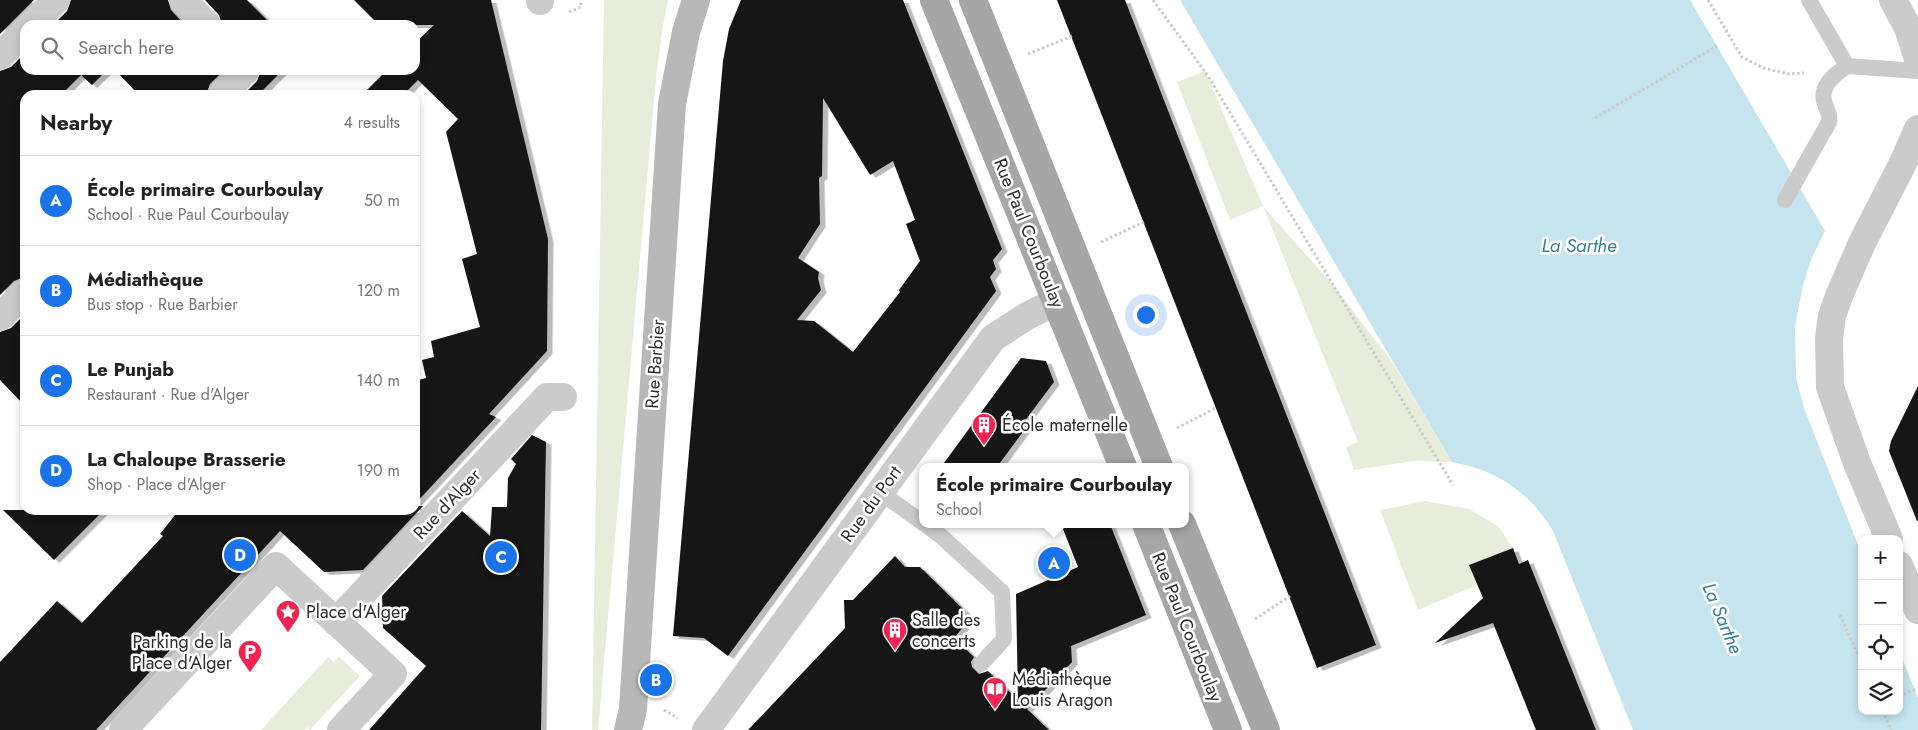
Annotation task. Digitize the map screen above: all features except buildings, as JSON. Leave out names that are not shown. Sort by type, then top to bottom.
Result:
[{"type":"main road","name":"Rue Barbier","points":[[628,730],[633,709],[672,104],[686,32],[696,0]]},
{"type":"main road","name":"Rue Paul Courboulay","points":[[934,0],[1121,463]]},
{"type":"main road","name":"Rue Paul Courboulay","points":[[973,0],[1157,463]]},
{"type":"main road","name":"Rue Paul Courboulay","points":[[1148,528],[1228,730]]},
{"type":"main road","name":"Rue Paul Courboulay","points":[[1184,528],[1266,730]]},
{"type":"street","points":[[36,20],[56,0]]},
{"type":"street","points":[[183,0],[202,20]]},
{"type":"street","points":[[1893,0],[1908,28],[1918,59]]},
{"type":"street","points":[[0,56],[20,36]]},
{"type":"street","points":[[226,90],[241,75]]},
{"type":"street","points":[[1887,535],[1857,463],[1830,387],[1828,338],[1832,316],[1839,296],[1862,243],[1903,163],[1918,128]]},
{"type":"street","points":[[0,317],[20,297]]},
{"type":"street","name":"Rue du Port","points":[[706,730],[993,338],[1027,316],[1057,301]]},
{"type":"street","name":"Rue d'Alger","points":[[336,622],[555,397]]},
{"type":"street","points":[[123,730],[276,566],[393,674],[341,730]]},
{"type":"street","points":[[1903,574],[1918,610]]},
{"type":"lane","points":[[1810,0],[1843,69]]},
{"type":"lane","points":[[1785,200],[1827,127],[1830,119],[1829,111],[1824,103],[1824,91],[1832,78],[1843,69],[1918,71]]},
{"type":"lane","points":[[880,492],[919,519]]},
{"type":"lane","points":[[931,528],[1002,592],[1004,639],[981,664]]},
{"type":"path","points":[[1153,0],[1208,76],[1453,485]]},
{"type":"path","points":[[1708,0],[1742,57],[1763,68],[1789,74],[1843,69]]},
{"type":"path","points":[[1053,43],[1072,36]]},
{"type":"path","points":[[1595,118],[1717,46]]},
{"type":"path","points":[[1109,238],[1144,222]]},
{"type":"path","points":[[1182,426],[1216,408]]},
{"type":"path","points":[[1256,619],[1290,596]]},
{"type":"path","points":[[1840,615],[1858,655]]},
{"type":"path","points":[[1903,694],[1918,688]]},
{"type":"path","points":[[662,710],[666,710],[681,720]]},
{"type":"path","points":[[1885,715],[1891,730]]},
{"type":"green space","points":[[604,0],[668,0],[656,78],[598,730],[592,730]]},
{"type":"green space","points":[[1205,71],[1263,206],[1230,220],[1177,82]]},
{"type":"green space","points":[[1263,206],[1333,285],[1393,363],[1452,462],[1413,461],[1354,470],[1346,447],[1358,442]]},
{"type":"green space","points":[[1426,501],[1469,509],[1499,527],[1513,548],[1470,565],[1477,585],[1418,610],[1380,510]]},
{"type":"green space","points":[[328,657],[334,662],[339,657],[360,676],[310,730],[307,727],[304,730],[261,730]]},
{"type":"water","name":"La Sarthe","points":[[1180,0],[1690,0],[1825,231],[1811,260],[1802,289],[1795,328],[1796,378],[1804,408],[1858,545],[1858,715],[1903,715],[1903,660],[1918,698],[1918,730],[1633,730],[1553,531],[1533,505],[1511,485],[1484,471],[1452,462]]},
{"type":"place","name":"École maternelle","points":[[984,446]]},
{"type":"place","name":"La Chaloupe Brasserie","points":[[240,555]]},
{"type":"place","name":"Le Punjab","points":[[501,557]]},
{"type":"place","name":"École primaire Courboulay","points":[[1054,563]]},
{"type":"place","name":"Place d'Alger","points":[[288,633]]},
{"type":"place","name":"Salle des concerts","points":[[895,651]]},
{"type":"place","name":"Parking de la Place d'Alger","points":[[250,673]]},
{"type":"place","name":"Médiathèque","points":[[656,680]]},
{"type":"place","name":"Médiathèque Louis Aragon","points":[[995,710]]}]
